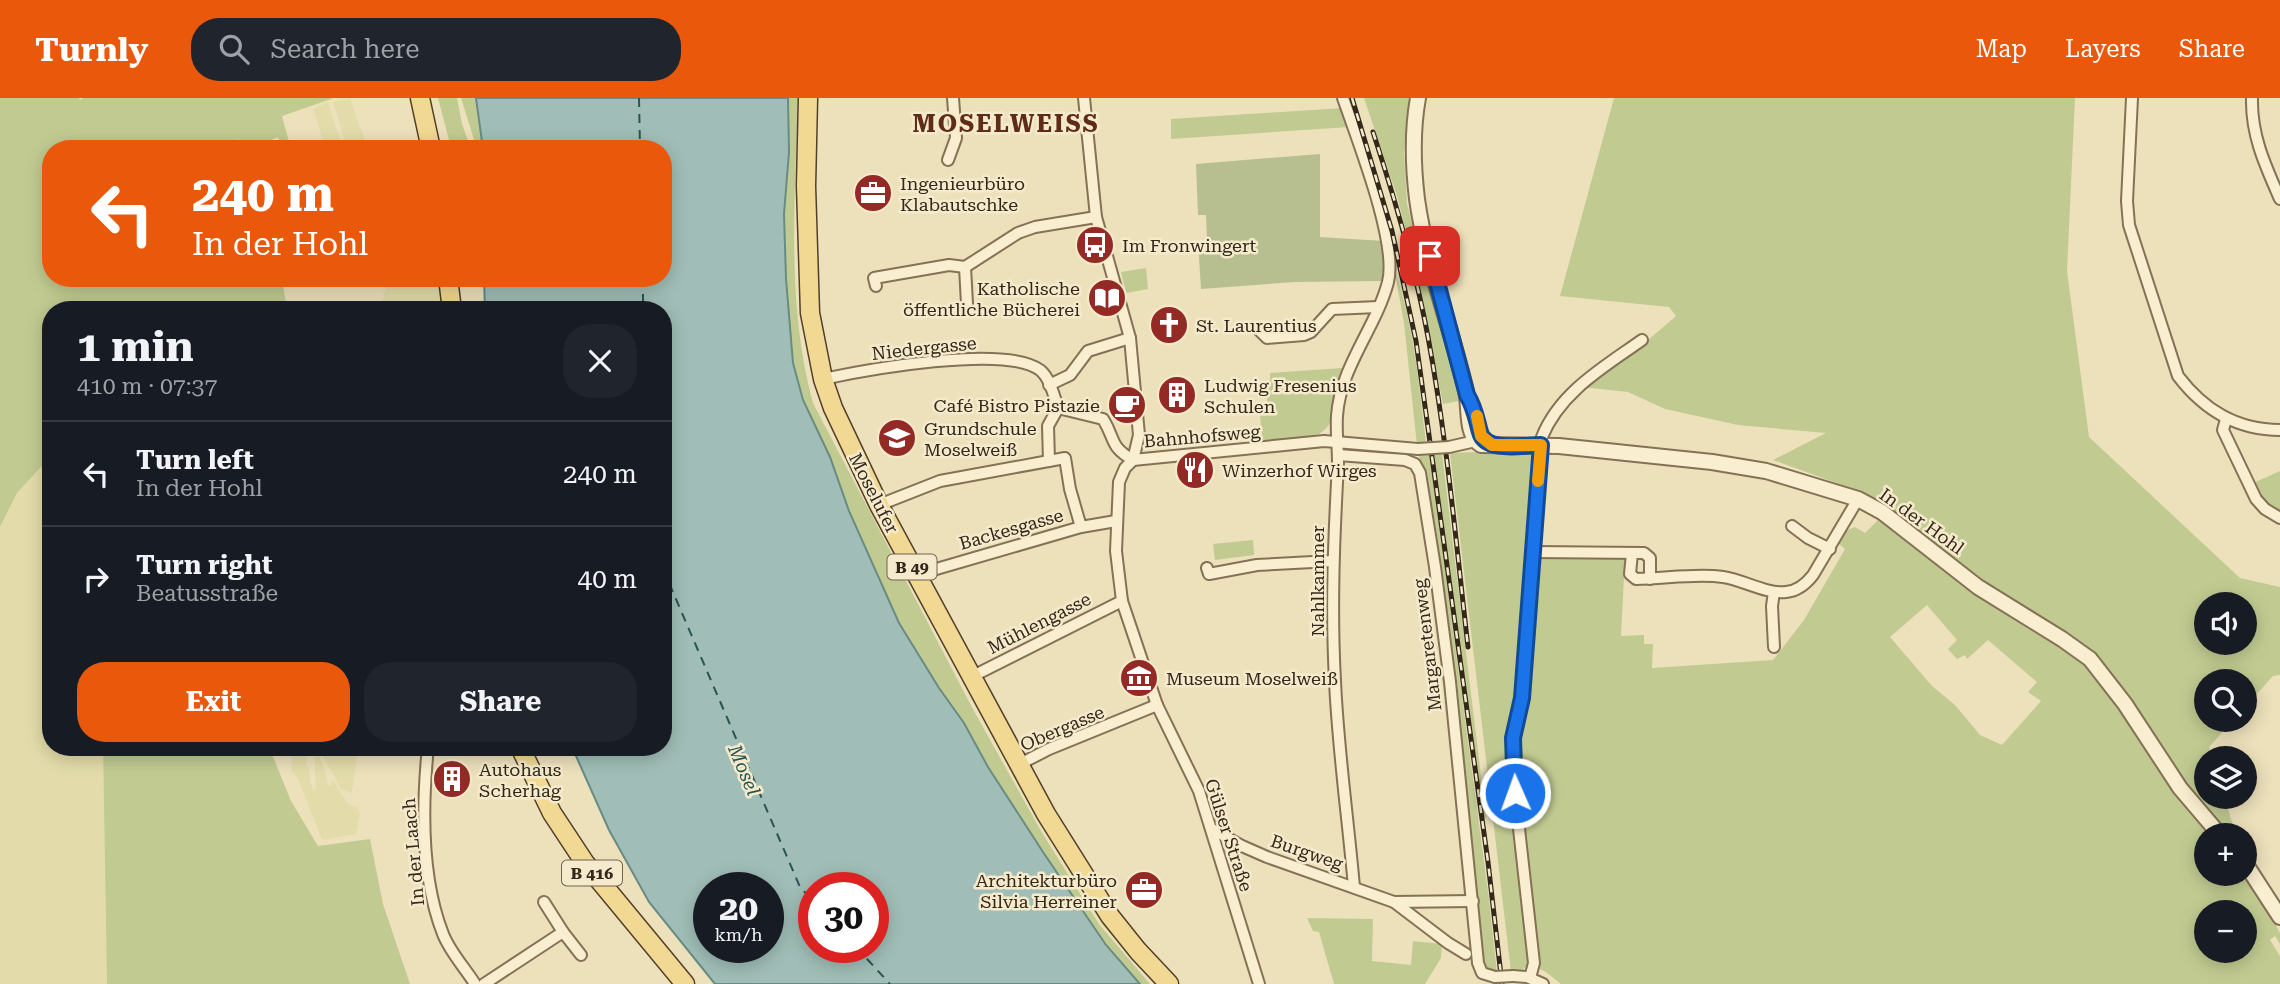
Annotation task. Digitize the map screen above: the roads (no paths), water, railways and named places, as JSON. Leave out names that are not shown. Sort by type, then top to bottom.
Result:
[{"type":"main road","points":[[420,98],[429,140]]},
{"type":"main road","name":"Moselufer","points":[[808,98],[806,219],[810,313],[823,379],[842,428],[879,505],[1048,819],[1105,909],[1138,951],[1169,984]]},
{"type":"main road","name":"B 416","points":[[524,756],[552,813],[577,853],[685,984]]},
{"type":"street","points":[[948,160],[956,138],[953,98]]},
{"type":"street","name":"Gülser Straße","points":[[1084,98],[1096,217],[1130,338],[1139,435],[1133,460],[1119,480],[1116,551],[1122,601],[1157,705],[1199,791],[1259,984]]},
{"type":"street","name":"Nahlkammer","points":[[1343,98],[1374,189],[1390,261],[1388,283],[1349,369],[1338,403],[1332,561],[1335,681],[1354,887]]},
{"type":"street","points":[[1418,98],[1413,146],[1418,203],[1467,395],[1471,433],[1483,440]]},
{"type":"street","points":[[2132,98],[2127,201],[2129,225],[2178,376],[2207,407],[2226,419],[2253,428],[2280,430]]},
{"type":"street","points":[[2252,98],[2253,129],[2259,151],[2280,199]]},
{"type":"street","points":[[876,286],[874,278],[949,265],[965,267],[1018,233],[1035,227],[1096,217]]},
{"type":"street","points":[[965,267],[967,304]]},
{"type":"street","points":[[1257,328],[1267,338],[1304,335],[1311,332],[1332,309],[1378,307]]},
{"type":"street","points":[[1049,461],[1048,426],[1058,408],[1049,384],[1070,375],[1088,351],[1130,338]]},
{"type":"street","points":[[1530,978],[1534,963],[1515,793],[1513,738],[1522,698],[1541,445],[1543,435],[1567,397],[1642,341]]},
{"type":"street","name":"Niedergasse","points":[[823,379],[961,358],[979,358],[1030,365],[1043,373],[1049,384]]},
{"type":"street","points":[[1058,408],[1103,419],[1118,452],[1133,460]]},
{"type":"street","points":[[2226,419],[2223,430],[2256,499],[2265,509],[2280,518]]},
{"type":"street","name":"Bahnhofsweg","points":[[1133,460],[1324,441],[1418,449],[1449,447],[1483,440]]},
{"type":"street","name":"In der Hohl","points":[[1483,440],[1712,462],[1766,471],[1858,499],[1882,512],[1978,587],[2090,659],[2125,704],[2180,788],[2210,823]]},
{"type":"street","name":"Margaretenweg","points":[[1338,455],[1405,460],[1415,464],[1420,473],[1444,636],[1473,901]]},
{"type":"street","points":[[879,505],[940,481],[1065,458],[1070,489],[1081,527]]},
{"type":"street","points":[[1632,553],[1632,576],[1636,579],[1721,577],[1774,592],[1792,591],[1803,586],[1813,575],[1858,499]]},
{"type":"street","name":"Backesgasse","points":[[917,577],[926,572],[1081,527],[1116,521]]},
{"type":"street","points":[[1792,526],[1830,549]]},
{"type":"street","points":[[1532,552],[1644,553],[1650,558],[1650,579]]},
{"type":"street","points":[[1207,568],[1209,574],[1257,565],[1332,561]]},
{"type":"street","points":[[1774,592],[1774,647]]},
{"type":"street","name":"Mühlengasse","points":[[971,677],[1122,601]]},
{"type":"street","name":"Obergasse","points":[[1018,765],[1049,749],[1157,705]]},
{"type":"street","name":"In der Laach","points":[[427,756],[423,799],[433,905],[444,937],[475,984]]},
{"type":"street","name":"Burgweg","points":[[1212,829],[1267,857],[1394,902],[1466,954]]},
{"type":"street","points":[[2257,882],[2280,917]]},
{"type":"street","points":[[1473,901],[1479,967],[1486,975],[1530,978],[1543,984]]},
{"type":"street","name":"Burgweg","points":[[1394,902],[1473,901]]},
{"type":"street","points":[[544,902],[581,955]]},
{"type":"street","points":[[484,984],[563,932]]},
{"type":"water","name":"Mosel","points":[[476,98],[788,98],[789,152],[784,214],[786,279],[793,363],[803,400],[830,457],[849,511],[899,623],[1043,852],[1106,945],[1140,984],[715,984],[698,963],[784,963],[784,872],[693,872],[693,957],[649,902],[609,830],[576,756],[672,756],[672,301],[485,301],[484,287],[672,287],[672,140],[482,140]]},
{"type":"railway","points":[[1352,98],[1392,231],[1416,341],[1488,862],[1502,984]]},
{"type":"railway","points":[[1373,132],[1404,233],[1428,337],[1446,452],[1468,647]]},
{"type":"place","name":"Ingenieurbüro Klabautschke","points":[[873,193]]},
{"type":"place","name":"Im Fronwingert","points":[[1095,245]]},
{"type":"place","name":"Katholische öffentliche Bücherei","points":[[1107,298]]},
{"type":"place","name":"St. Laurentius","points":[[1169,325]]},
{"type":"place","name":"Ludwig Fresenius Schulen","points":[[1177,395]]},
{"type":"place","name":"Café Bistro Pistazie","points":[[1127,405]]},
{"type":"place","name":"Grundschule Moselweiß","points":[[897,438]]},
{"type":"place","name":"Winzerhof Wirges","points":[[1195,470]]},
{"type":"place","name":"Museum Moselweiß","points":[[1139,678]]},
{"type":"place","name":"Autohaus Scherhag","points":[[452,779]]},
{"type":"place","name":"Architekturbüro Silvia Herreiner","points":[[1144,890]]},
{"type":"district","name":"MOSELWEISS","points":[[1006,124]]}]
